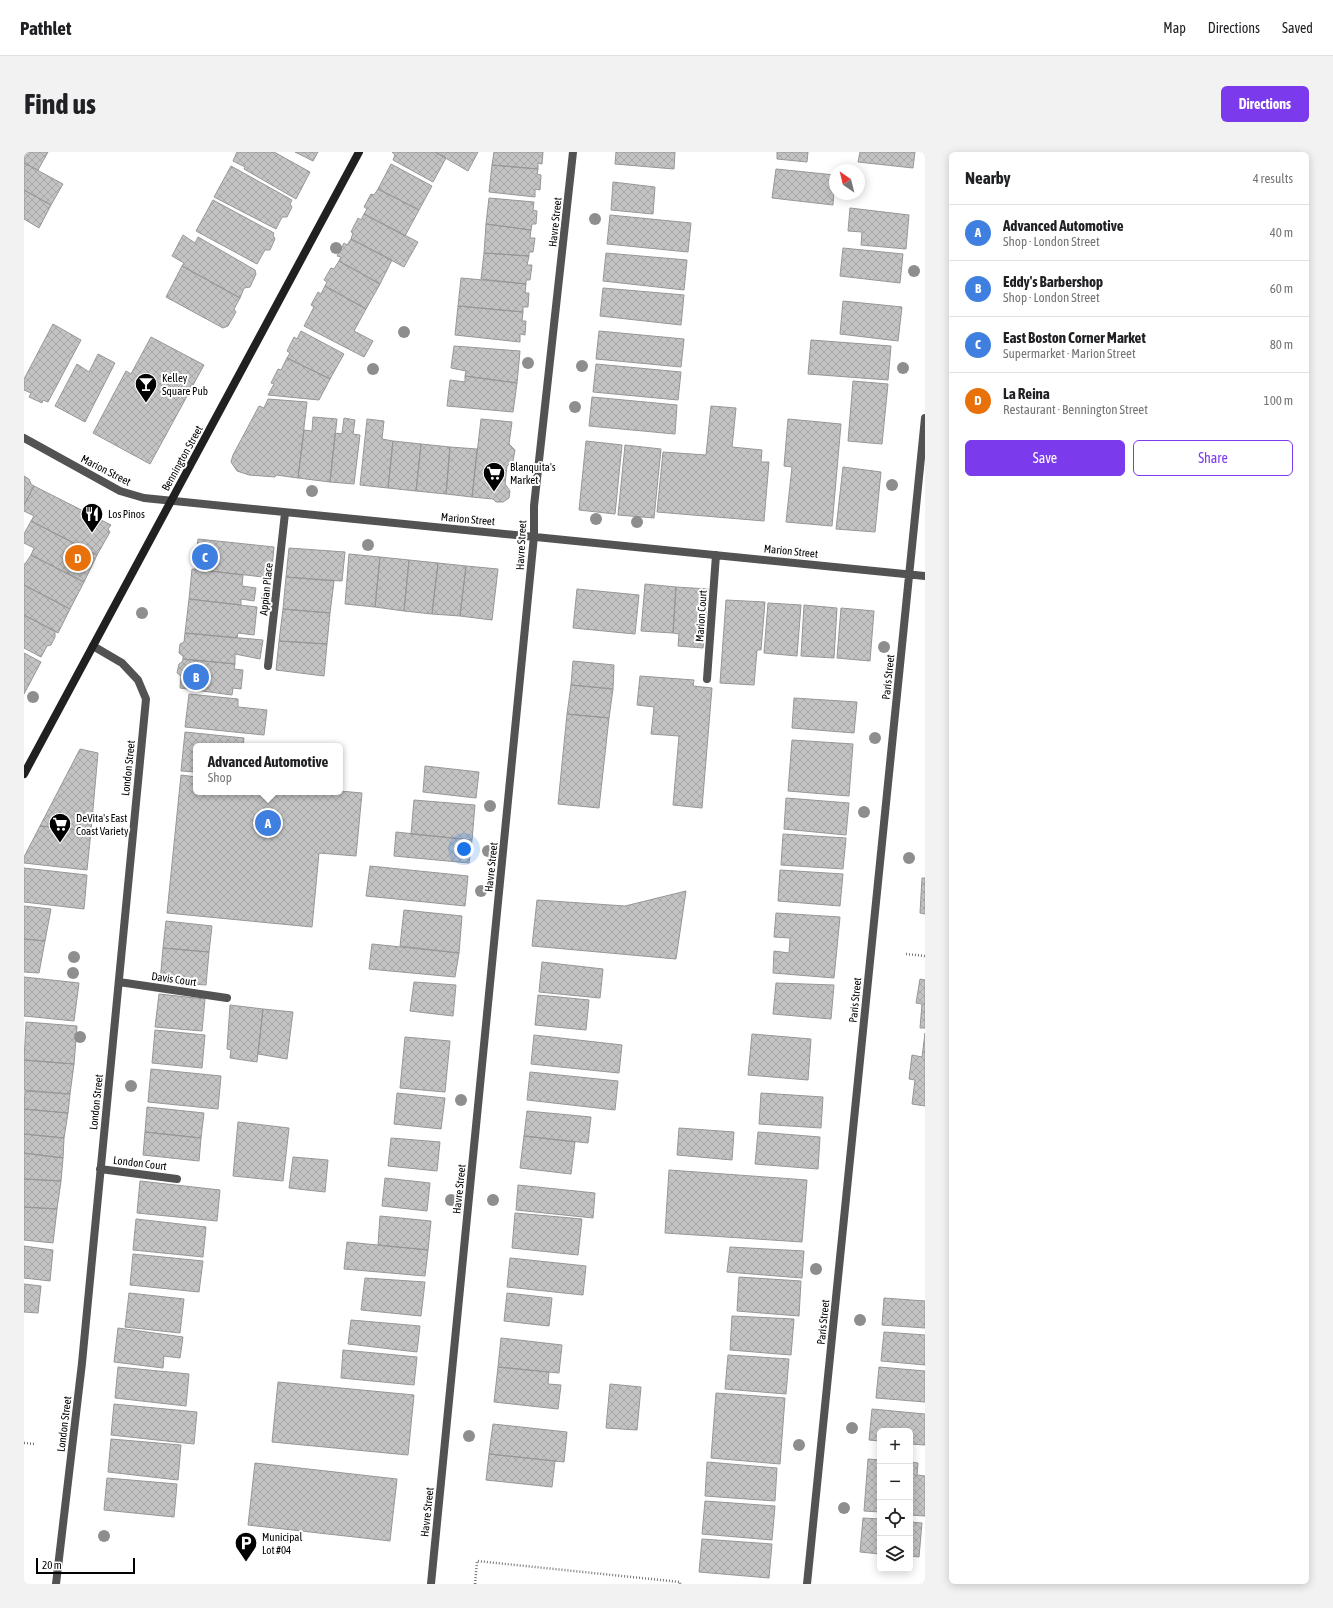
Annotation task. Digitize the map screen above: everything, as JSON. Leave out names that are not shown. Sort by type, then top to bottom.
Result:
[{"type":"main road","name":"Bennington Street","points":[[24,774],[359,152]]},
{"type":"street","name":"Havre Street","points":[[431,1584],[534,536],[534,506],[574,152]]},
{"type":"street","name":"Paris Street","points":[[807,1584],[925,418]]},
{"type":"street","name":"Marion Street","points":[[24,438],[120,491],[144,498],[925,576]]},
{"type":"street","name":"Appian Place","points":[[268,666],[285,513]]},
{"type":"street","name":"Marion Court","points":[[707,679],[716,554]]},
{"type":"street","name":"London Street","points":[[56,1584],[82,1363],[146,699],[138,680],[122,663],[93,646]]},
{"type":"street","name":"Davis Court","points":[[118,982],[227,998]]},
{"type":"street","name":"London Court","points":[[100,1169],[177,1179]]},
{"type":"path","points":[[906,954],[925,956]]},
{"type":"path","points":[[24,1443],[35,1444]]},
{"type":"path","points":[[475,1584],[477,1561],[680,1583]]},
{"type":"building","points":[[24,152],[48,152],[38,170],[24,163]]},
{"type":"building","points":[[237,152],[274,152],[310,172],[296,199],[233,161]]},
{"type":"building","points":[[295,152],[318,152],[313,161]]},
{"type":"building","points":[[392,152],[435,152],[446,158],[433,182],[393,160],[395,155]]},
{"type":"building","points":[[435,152],[478,152],[468,171]]},
{"type":"building","points":[[494,152],[543,152],[542,164],[538,163],[538,169],[492,165]]},
{"type":"building","points":[[616,152],[675,152],[674,169],[615,164]]},
{"type":"building","points":[[777,152],[808,152],[807,162],[777,159]]},
{"type":"building","points":[[860,152],[915,152],[913,168],[858,162]]},
{"type":"building","points":[[24,163],[63,184],[51,205],[24,190]]},
{"type":"building","points":[[391,164],[432,186],[419,210],[378,189]]},
{"type":"building","points":[[492,165],[538,169],[537,174],[541,175],[540,190],[535,189],[535,197],[489,192]]},
{"type":"building","points":[[231,166],[292,200],[290,204],[292,207],[287,217],[282,217],[276,229],[214,197]]},
{"type":"building","points":[[776,169],[829,174],[829,200],[833,200],[833,205],[772,198]]},
{"type":"building","points":[[613,182],[655,187],[653,214],[611,210]]},
{"type":"building","points":[[378,189],[419,210],[405,236],[364,214],[367,209],[364,207],[371,194],[374,195]]},
{"type":"building","points":[[24,190],[51,205],[39,228],[24,219]]},
{"type":"building","points":[[489,198],[534,202],[533,210],[537,211],[536,224],[532,224],[531,230],[486,224]]},
{"type":"building","points":[[213,200],[274,233],[273,235],[275,239],[270,250],[265,250],[257,264],[196,231]]},
{"type":"building","points":[[850,208],[909,215],[906,249],[861,245],[862,232],[848,231]]},
{"type":"building","points":[[364,214],[418,242],[404,267],[351,239],[353,233],[351,232],[358,218],[361,220]]},
{"type":"building","points":[[610,215],[691,223],[688,252],[607,244]]},
{"type":"building","points":[[486,224],[531,230],[530,238],[535,238],[533,252],[529,252],[529,256],[484,253]]},
{"type":"building","points":[[183,235],[195,243],[198,237],[255,270],[256,274],[250,287],[244,288],[240,298],[182,266],[184,263],[172,256]]},
{"type":"building","points":[[351,239],[392,260],[380,284],[339,261],[341,257],[337,256],[344,243],[347,245]]},
{"type":"building","points":[[843,248],[903,254],[900,283],[840,276]]},
{"type":"building","points":[[484,253],[529,256],[527,265],[532,265],[530,280],[526,280],[526,284],[481,279]]},
{"type":"building","points":[[606,253],[687,260],[684,290],[603,281]]},
{"type":"building","points":[[339,261],[380,284],[366,309],[325,286],[327,282],[324,280],[331,268],[334,269]]},
{"type":"building","points":[[182,266],[240,298],[234,309],[236,312],[228,326],[223,328],[166,297]]},
{"type":"building","points":[[461,278],[526,284],[525,293],[529,293],[528,307],[523,307],[523,312],[458,306]]},
{"type":"building","points":[[325,286],[366,309],[354,331],[373,341],[364,357],[304,326],[314,307],[311,305],[318,292],[321,294]]},
{"type":"building","points":[[603,288],[684,295],[681,325],[600,316]]},
{"type":"building","points":[[843,301],[902,307],[898,341],[840,334]]},
{"type":"building","points":[[458,306],[523,312],[522,321],[526,321],[525,335],[520,334],[520,342],[455,335]]},
{"type":"building","points":[[53,324],[81,340],[48,402],[43,400],[42,403],[29,397],[31,393],[24,390],[24,379]]},
{"type":"building","points":[[301,331],[344,354],[330,379],[287,358],[290,353],[287,351],[294,337],[297,339]]},
{"type":"building","points":[[599,331],[684,339],[681,367],[596,359]]},
{"type":"building","name":"Kelley Square Pub","points":[[151,337],[204,365],[150,464],[93,433],[126,371],[131,374]]},
{"type":"building","points":[[811,340],[891,346],[888,380],[808,374]]},
{"type":"building","points":[[454,346],[520,351],[517,383],[465,376],[466,371],[451,368]]},
{"type":"building","points":[[98,354],[115,363],[85,422],[55,406],[77,364],[89,372]]},
{"type":"building","points":[[287,358],[330,379],[319,400],[268,395],[274,384],[271,383],[278,369],[281,370]]},
{"type":"building","points":[[596,364],[681,372],[678,400],[593,392]]},
{"type":"building","points":[[465,376],[517,383],[513,412],[447,406],[450,380],[465,382]]},
{"type":"building","points":[[853,381],[888,384],[882,444],[848,441]]},
{"type":"building","points":[[592,397],[677,405],[675,434],[589,426]]},
{"type":"building","points":[[268,399],[307,402],[298,478],[276,475],[275,477],[249,475],[237,471],[231,462],[233,455],[259,406],[264,408]]},
{"type":"building","points":[[711,406],[736,408],[732,447],[762,450],[761,462],[769,462],[764,521],[657,512],[663,452],[706,455]]},
{"type":"building","points":[[313,417],[337,419],[330,482],[298,478],[304,430],[312,431]]},
{"type":"building","points":[[344,418],[355,420],[353,434],[360,435],[354,484],[330,482],[335,433],[342,434]]},
{"type":"building","points":[[367,419],[384,421],[382,439],[393,441],[388,488],[360,485]]},
{"type":"building","points":[[481,419],[512,422],[509,444],[515,450],[513,461],[507,466],[505,484],[510,491],[509,498],[503,502],[496,502],[493,499],[472,497]]},
{"type":"building","points":[[788,419],[841,424],[832,526],[786,522],[792,467],[784,466]]},
{"type":"building","points":[[393,441],[421,444],[416,491],[388,488]]},
{"type":"building","points":[[586,441],[622,445],[615,514],[579,510]]},
{"type":"building","points":[[421,444],[450,447],[446,494],[416,491]]},
{"type":"building","points":[[625,445],[661,449],[654,518],[618,515]]},
{"type":"building","points":[[450,447],[477,449],[472,497],[446,494]]},
{"type":"building","points":[[843,467],[881,472],[875,532],[836,529]]},
{"type":"building","points":[[24,476],[29,479],[31,484],[34,486],[24,505]]},
{"type":"building","points":[[34,486],[111,525],[108,529],[110,532],[97,555],[31,521],[34,516],[24,511],[24,505]]},
{"type":"building","points":[[31,521],[97,555],[84,582],[31,555],[34,548],[24,543],[24,534]]},
{"type":"building","points":[[198,539],[274,547],[271,578],[195,569]]},
{"type":"building","points":[[289,548],[345,552],[342,581],[286,577]]},
{"type":"building","points":[[349,554],[380,557],[375,607],[345,604]]},
{"type":"building","points":[[31,555],[84,582],[70,609],[24,585],[24,564]]},
{"type":"building","points":[[380,557],[409,560],[404,611],[375,607]]},
{"type":"building","points":[[409,560],[438,563],[432,614],[404,611]]},
{"type":"building","points":[[438,563],[466,566],[460,616],[432,614]]},
{"type":"building","points":[[466,566],[498,569],[492,620],[460,616]]},
{"type":"building","points":[[192,569],[243,575],[242,586],[256,588],[254,601],[241,599],[241,605],[189,599]]},
{"type":"building","points":[[286,577],[334,581],[330,613],[283,609]]},
{"type":"building","points":[[645,584],[676,587],[673,633],[641,631]]},
{"type":"building","points":[[24,585],[70,609],[58,633],[24,615]]},
{"type":"building","points":[[676,587],[708,589],[703,648],[678,646],[679,634],[673,633]]},
{"type":"building","points":[[577,589],[639,595],[635,634],[573,628]]},
{"type":"building","points":[[189,599],[257,607],[254,635],[238,633],[237,638],[185,633]]},
{"type":"building","points":[[726,600],[765,602],[761,650],[757,650],[754,685],[720,683]]},
{"type":"building","points":[[768,603],[801,605],[797,656],[764,653]]},
{"type":"building","points":[[804,605],[837,608],[834,658],[801,656]]},
{"type":"building","points":[[841,608],[874,611],[870,661],[837,658]]},
{"type":"building","points":[[283,609],[330,613],[327,644],[279,641]]},
{"type":"building","points":[[24,615],[55,631],[55,637],[51,645],[47,646],[41,657],[24,648]]},
{"type":"building","points":[[185,633],[263,640],[260,659],[235,654],[235,664],[183,659],[183,656],[179,653],[180,644],[184,642]]},
{"type":"building","points":[[279,641],[327,644],[324,676],[276,670]]},
{"type":"building","points":[[24,653],[41,662],[24,694]]},
{"type":"building","points":[[183,659],[235,664],[234,669],[243,670],[241,689],[233,688],[232,695],[180,688],[181,676],[177,673],[179,664]]},
{"type":"building","points":[[573,661],[614,665],[613,689],[571,685]]},
{"type":"building","points":[[640,676],[694,680],[693,686],[712,688],[702,808],[673,805],[679,736],[651,734],[654,707],[637,705]]},
{"type":"building","points":[[571,685],[613,689],[609,718],[567,714]]},
{"type":"building","points":[[189,694],[238,699],[238,707],[267,710],[264,735],[185,727]]},
{"type":"building","points":[[794,698],[857,702],[854,733],[792,728]]},
{"type":"building","points":[[567,714],[609,718],[599,808],[558,804]]},
{"type":"building","points":[[185,732],[244,738],[243,743],[193,743],[193,772],[181,771]]},
{"type":"building","points":[[792,740],[853,744],[849,796],[788,791]]},
{"type":"building","points":[[80,749],[98,753],[91,831],[40,826]]},
{"type":"building","points":[[425,766],[479,772],[476,798],[423,792]]},
{"type":"building","points":[[181,775],[193,777],[193,795],[343,795],[343,791],[362,793],[356,856],[319,853],[312,927],[167,913]]},
{"type":"building","points":[[786,798],[849,803],[846,835],[784,829]]},
{"type":"building","points":[[414,800],[475,805],[472,840],[411,834]]},
{"type":"building","name":"DeVita's East Coast Variety","points":[[40,826],[91,831],[87,870],[24,863],[24,857]]},
{"type":"building","points":[[396,832],[472,840],[469,863],[394,856]]},
{"type":"building","points":[[783,834],[846,838],[843,869],[781,865]]},
{"type":"building","points":[[370,866],[468,876],[465,906],[366,896]]},
{"type":"building","points":[[24,868],[87,875],[84,909],[24,902]]},
{"type":"building","points":[[780,870],[843,874],[840,906],[778,901]]},
{"type":"building","points":[[922,878],[925,878],[925,914],[920,913]]},
{"type":"building","points":[[686,891],[676,959],[532,946],[537,900],[625,906]]},
{"type":"building","points":[[24,906],[51,909],[45,941],[24,939]]},
{"type":"building","points":[[404,910],[462,916],[459,953],[400,946]]},
{"type":"building","points":[[776,913],[840,917],[834,978],[773,973],[774,951],[789,953],[790,938],[774,937]]},
{"type":"building","points":[[166,921],[212,926],[209,952],[163,948]]},
{"type":"building","points":[[24,939],[45,941],[39,973],[24,972]]},
{"type":"building","points":[[372,944],[459,953],[455,977],[369,969]]},
{"type":"building","points":[[163,948],[209,952],[206,985],[160,982]]},
{"type":"building","points":[[542,962],[603,969],[600,998],[539,992]]},
{"type":"building","points":[[24,977],[79,983],[74,1021],[24,1016]]},
{"type":"building","points":[[920,979],[925,980],[925,1028],[920,1028],[922,1004],[916,1003]]},
{"type":"building","points":[[414,982],[456,985],[453,1016],[410,1011]]},
{"type":"building","points":[[776,983],[834,985],[831,1019],[773,1014]]},
{"type":"building","points":[[159,994],[205,999],[202,1031],[155,1027]]},
{"type":"building","points":[[538,995],[589,1000],[586,1030],[535,1025]]},
{"type":"building","points":[[230,1005],[263,1009],[257,1062],[230,1058],[231,1050],[227,1049]]},
{"type":"building","points":[[263,1009],[293,1012],[287,1059],[258,1054]]},
{"type":"building","points":[[26,1022],[77,1026],[74,1064],[24,1060]]},
{"type":"building","points":[[155,1030],[205,1035],[202,1068],[152,1063]]},
{"type":"building","points":[[925,1033],[925,1106],[912,1104],[915,1080],[909,1079],[912,1055],[922,1057]]},
{"type":"building","points":[[752,1034],[811,1039],[808,1080],[748,1075]]},
{"type":"building","points":[[534,1035],[622,1045],[619,1073],[531,1064]]},
{"type":"building","points":[[405,1037],[450,1041],[445,1092],[400,1088]]},
{"type":"building","points":[[24,1060],[74,1064],[70,1094],[24,1090]]},
{"type":"building","points":[[151,1069],[221,1076],[218,1109],[148,1102]]},
{"type":"building","points":[[530,1072],[618,1081],[615,1110],[527,1100]]},
{"type":"building","points":[[25,1091],[70,1094],[68,1113],[24,1109]]},
{"type":"building","points":[[397,1093],[445,1098],[441,1129],[394,1124]]},
{"type":"building","points":[[761,1093],[823,1097],[821,1128],[759,1124]]},
{"type":"building","points":[[147,1107],[204,1113],[201,1138],[145,1132]]},
{"type":"building","points":[[24,1109],[68,1113],[64,1138],[24,1134]]},
{"type":"building","points":[[527,1111],[591,1117],[588,1143],[524,1136]]},
{"type":"building","points":[[238,1122],[289,1128],[283,1181],[233,1176]]},
{"type":"building","points":[[679,1128],[734,1132],[732,1160],[677,1155]]},
{"type":"building","points":[[145,1132],[201,1138],[199,1161],[143,1155]]},
{"type":"building","points":[[758,1132],[820,1137],[818,1169],[755,1164]]},
{"type":"building","points":[[24,1134],[64,1138],[63,1158],[24,1153]]},
{"type":"building","points":[[524,1136],[575,1142],[571,1174],[520,1168]]},
{"type":"building","points":[[391,1138],[440,1142],[437,1171],[388,1166]]},
{"type":"building","points":[[24,1153],[63,1158],[61,1181],[24,1179]]},
{"type":"building","points":[[293,1157],[328,1160],[325,1192],[289,1188]]},
{"type":"building","points":[[669,1170],[807,1180],[802,1242],[665,1233]]},
{"type":"building","points":[[385,1178],[430,1183],[427,1211],[382,1206]]},
{"type":"building","points":[[24,1179],[61,1181],[57,1209],[24,1207]]},
{"type":"building","points":[[140,1181],[220,1190],[217,1221],[137,1213]]},
{"type":"building","points":[[518,1185],[595,1193],[593,1218],[516,1210]]},
{"type":"building","points":[[24,1207],[57,1209],[53,1243],[24,1240]]},
{"type":"building","points":[[515,1213],[582,1219],[578,1255],[512,1248]]},
{"type":"building","points":[[380,1216],[431,1221],[428,1250],[378,1245]]},
{"type":"building","points":[[136,1219],[206,1227],[203,1257],[133,1250]]},
{"type":"building","points":[[347,1242],[428,1250],[425,1276],[344,1269]]},
{"type":"building","points":[[24,1246],[53,1250],[50,1281],[24,1278]]},
{"type":"building","points":[[730,1247],[804,1251],[802,1278],[727,1272]]},
{"type":"building","points":[[133,1254],[203,1261],[199,1292],[130,1285]]},
{"type":"building","points":[[510,1258],[586,1266],[583,1295],[507,1287]]},
{"type":"building","points":[[739,1277],[801,1281],[799,1316],[737,1311]]},
{"type":"building","points":[[365,1278],[425,1282],[421,1316],[361,1310]]},
{"type":"building","points":[[24,1284],[41,1286],[38,1313],[24,1312]]},
{"type":"building","points":[[129,1293],[184,1299],[180,1333],[125,1327]]},
{"type":"building","points":[[507,1293],[552,1298],[549,1326],[504,1321]]},
{"type":"building","points":[[884,1298],[925,1301],[925,1328],[882,1325]]},
{"type":"building","points":[[732,1316],[794,1319],[791,1355],[730,1350]]},
{"type":"building","points":[[351,1320],[420,1326],[417,1352],[348,1344]]},
{"type":"building","points":[[118,1328],[183,1337],[180,1358],[164,1356],[163,1368],[114,1362]]},
{"type":"building","points":[[884,1332],[925,1335],[925,1365],[881,1361]]},
{"type":"building","points":[[501,1338],[562,1345],[559,1373],[498,1367]]},
{"type":"building","points":[[343,1350],[417,1357],[414,1385],[341,1378]]},
{"type":"building","points":[[728,1355],[789,1359],[786,1394],[725,1389]]},
{"type":"building","points":[[118,1367],[189,1374],[186,1406],[115,1398]]},
{"type":"building","points":[[498,1367],[549,1372],[548,1384],[561,1385],[558,1409],[494,1402]]},
{"type":"building","points":[[879,1367],[925,1371],[925,1402],[876,1398]]},
{"type":"building","points":[[278,1382],[414,1395],[408,1455],[272,1442]]},
{"type":"building","points":[[610,1384],[641,1387],[637,1430],[606,1428]]},
{"type":"building","points":[[716,1393],[785,1398],[780,1464],[711,1458]]},
{"type":"building","points":[[114,1404],[197,1412],[194,1444],[111,1435]]},
{"type":"building","points":[[872,1409],[925,1414],[925,1445],[913,1444],[913,1428],[877,1428],[877,1441],[869,1440]]},
{"type":"building","points":[[493,1424],[567,1432],[564,1462],[489,1454]]},
{"type":"building","points":[[111,1439],[181,1445],[178,1480],[108,1472]]},
{"type":"building","points":[[489,1454],[555,1461],[552,1487],[486,1480]]},
{"type":"building","points":[[868,1459],[877,1460],[877,1512],[864,1511]]},
{"type":"building","points":[[707,1462],[777,1468],[775,1501],[705,1496]]},
{"type":"building","points":[[913,1462],[918,1463],[917,1475],[925,1476],[925,1516],[913,1515]]},
{"type":"building","points":[[255,1463],[397,1479],[390,1541],[248,1525]]},
{"type":"building","points":[[107,1478],[177,1484],[174,1517],[104,1510]]},
{"type":"building","points":[[705,1501],[775,1506],[772,1540],[702,1534]]},
{"type":"building","points":[[863,1518],[877,1519],[877,1554],[860,1552]]},
{"type":"building","points":[[913,1522],[922,1523],[919,1557],[913,1556]]},
{"type":"building","points":[[702,1539],[772,1544],[769,1578],[699,1572]]},
{"type":"place","name":"Kelley Square Pub","points":[[146,404]]},
{"type":"place","name":"Blanquita's Market","points":[[494,492]]},
{"type":"place","name":"Los Pinos","points":[[92,534]]},
{"type":"place","name":"East Boston Corner Market","points":[[205,557]]},
{"type":"place","name":"La Reina","points":[[78,558]]},
{"type":"place","name":"Eddy's Barbershop","points":[[196,677]]},
{"type":"place","name":"Advanced Automotive","points":[[268,823]]},
{"type":"place","name":"DeVita's East Coast Variety","points":[[60,844]]},
{"type":"place","name":"Municipal Lot #04","points":[[246,1562]]}]
